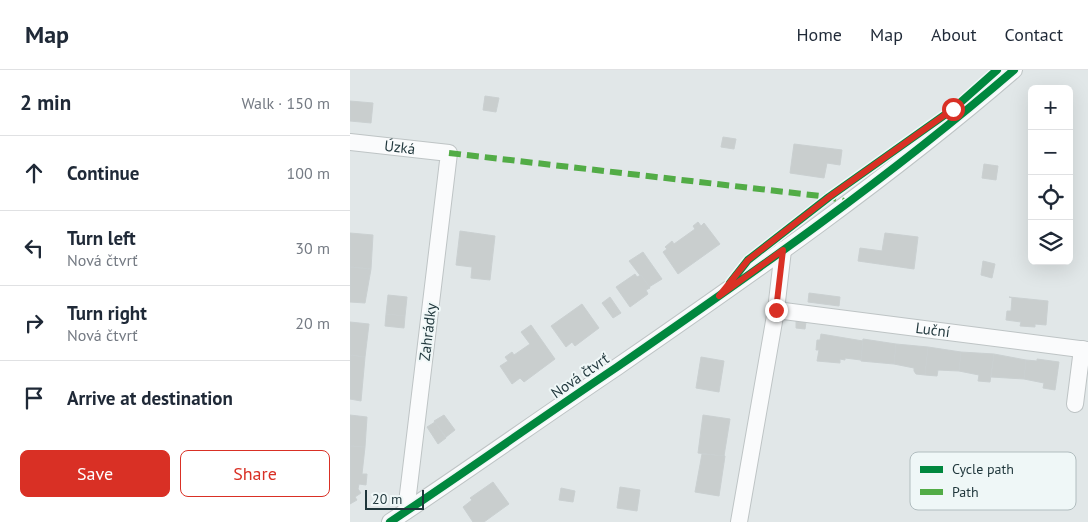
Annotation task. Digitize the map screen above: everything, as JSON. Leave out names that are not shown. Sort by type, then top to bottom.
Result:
[{"type":"street","name":"Nová čtvrť","points":[[390,522],[783,250],[958,118],[1014,70]]},
{"type":"street","name":"Úzká","points":[[350,142],[449,153]]},
{"type":"street","name":"Zahrádky","points":[[406,511],[449,153]]},
{"type":"street","points":[[739,522],[776,310],[783,250]]},
{"type":"street","name":"Luční","points":[[776,310],[1085,350]]},
{"type":"street","points":[[1075,404],[1085,350]]},
{"type":"building","points":[[485,96],[499,98],[496,112],[483,110]]},
{"type":"building","points":[[350,101],[373,103],[371,123],[350,121]]},
{"type":"building","points":[[723,137],[736,139],[734,149],[721,147]]},
{"type":"building","points":[[794,144],[842,150],[840,165],[827,163],[824,178],[790,173]]},
{"type":"building","points":[[984,164],[998,166],[996,180],[982,178]]},
{"type":"building","points":[[698,222],[701,226],[704,223],[720,244],[678,274],[663,252],[667,249],[665,247],[672,241],[674,244],[695,229],[693,226]]},
{"type":"building","points":[[460,231],[495,236],[490,280],[471,278],[472,267],[456,265]]},
{"type":"building","points":[[350,233],[373,235],[371,269],[350,267]]},
{"type":"building","points":[[885,233],[918,237],[914,269],[858,261],[860,248],[882,251]]},
{"type":"building","points":[[643,252],[662,279],[649,287],[629,261]]},
{"type":"building","points":[[983,261],[995,264],[992,278],[981,275]]},
{"type":"building","points":[[350,267],[371,269],[365,303],[350,302]]},
{"type":"building","points":[[635,274],[637,277],[641,275],[650,288],[646,290],[648,294],[630,307],[616,287]]},
{"type":"building","points":[[809,293],[840,297],[839,306],[808,302]]},
{"type":"building","points":[[388,295],[407,297],[405,316],[386,314]]},
{"type":"building","points":[[610,297],[621,313],[613,318],[602,303]]},
{"type":"building","points":[[1009,297],[1048,301],[1046,325],[1035,324],[1035,327],[1020,326],[1021,322],[1006,320],[1007,311],[1011,311],[1012,298]]},
{"type":"building","points":[[582,304],[599,328],[575,346],[572,342],[566,347],[551,326]]},
{"type":"building","points":[[386,314],[405,316],[404,328],[385,326]]},
{"type":"building","points":[[796,321],[806,322],[805,329],[796,328]]},
{"type":"building","points":[[350,322],[369,324],[365,357],[350,355]]},
{"type":"building","points":[[531,325],[555,359],[524,382],[520,378],[512,384],[500,366],[508,361],[505,357],[512,352],[514,355],[530,344],[521,332]]},
{"type":"building","points":[[821,334],[863,341],[861,360],[845,358],[845,360],[840,359],[840,363],[817,361],[819,350],[816,350],[817,340],[820,340]]},
{"type":"building","points":[[863,339],[896,344],[894,364],[861,361]]},
{"type":"building","points":[[896,344],[928,347],[925,375],[916,374],[914,368],[894,364]]},
{"type":"building","points":[[928,347],[961,352],[959,371],[938,370],[937,376],[925,375]]},
{"type":"building","points":[[961,352],[994,354],[990,382],[978,381],[979,375],[959,371]]},
{"type":"building","points":[[994,354],[1026,360],[1024,379],[991,377]]},
{"type":"building","points":[[350,355],[365,357],[361,401],[350,399]]},
{"type":"building","points":[[701,357],[724,361],[719,392],[696,388]]},
{"type":"building","points":[[1037,359],[1059,362],[1055,390],[1043,388],[1044,383],[1024,379],[1026,360],[1037,361]]},
{"type":"building","points":[[350,415],[367,417],[365,447],[350,446]]},
{"type":"building","points":[[444,415],[455,430],[446,437],[434,421]]},
{"type":"building","points":[[703,415],[730,419],[724,456],[698,453]]},
{"type":"building","points":[[435,422],[446,438],[438,444],[427,427]]},
{"type":"building","points":[[350,446],[365,447],[362,474],[367,474],[366,485],[359,484],[358,489],[361,493],[355,497],[357,500],[350,504]]},
{"type":"building","points":[[702,454],[725,456],[719,496],[695,492]]},
{"type":"building","points":[[493,482],[509,504],[484,522],[473,522],[463,507],[472,500],[470,498]]},
{"type":"building","points":[[620,487],[640,490],[637,511],[617,508]]},
{"type":"building","points":[[561,488],[575,491],[573,502],[559,500]]},
{"type":"marked path","points":[[449,153],[829,197],[848,202]]},
{"type":"cycle path","points":[[730,283],[748,260],[829,197],[953,109],[997,70]]},
{"type":"cycle path","points":[[390,522],[617,367],[820,224],[918,149],[1014,70]]},
{"type":"route","points":[[776,310],[783,250],[719,296],[748,260],[829,197],[953,109]]}]
